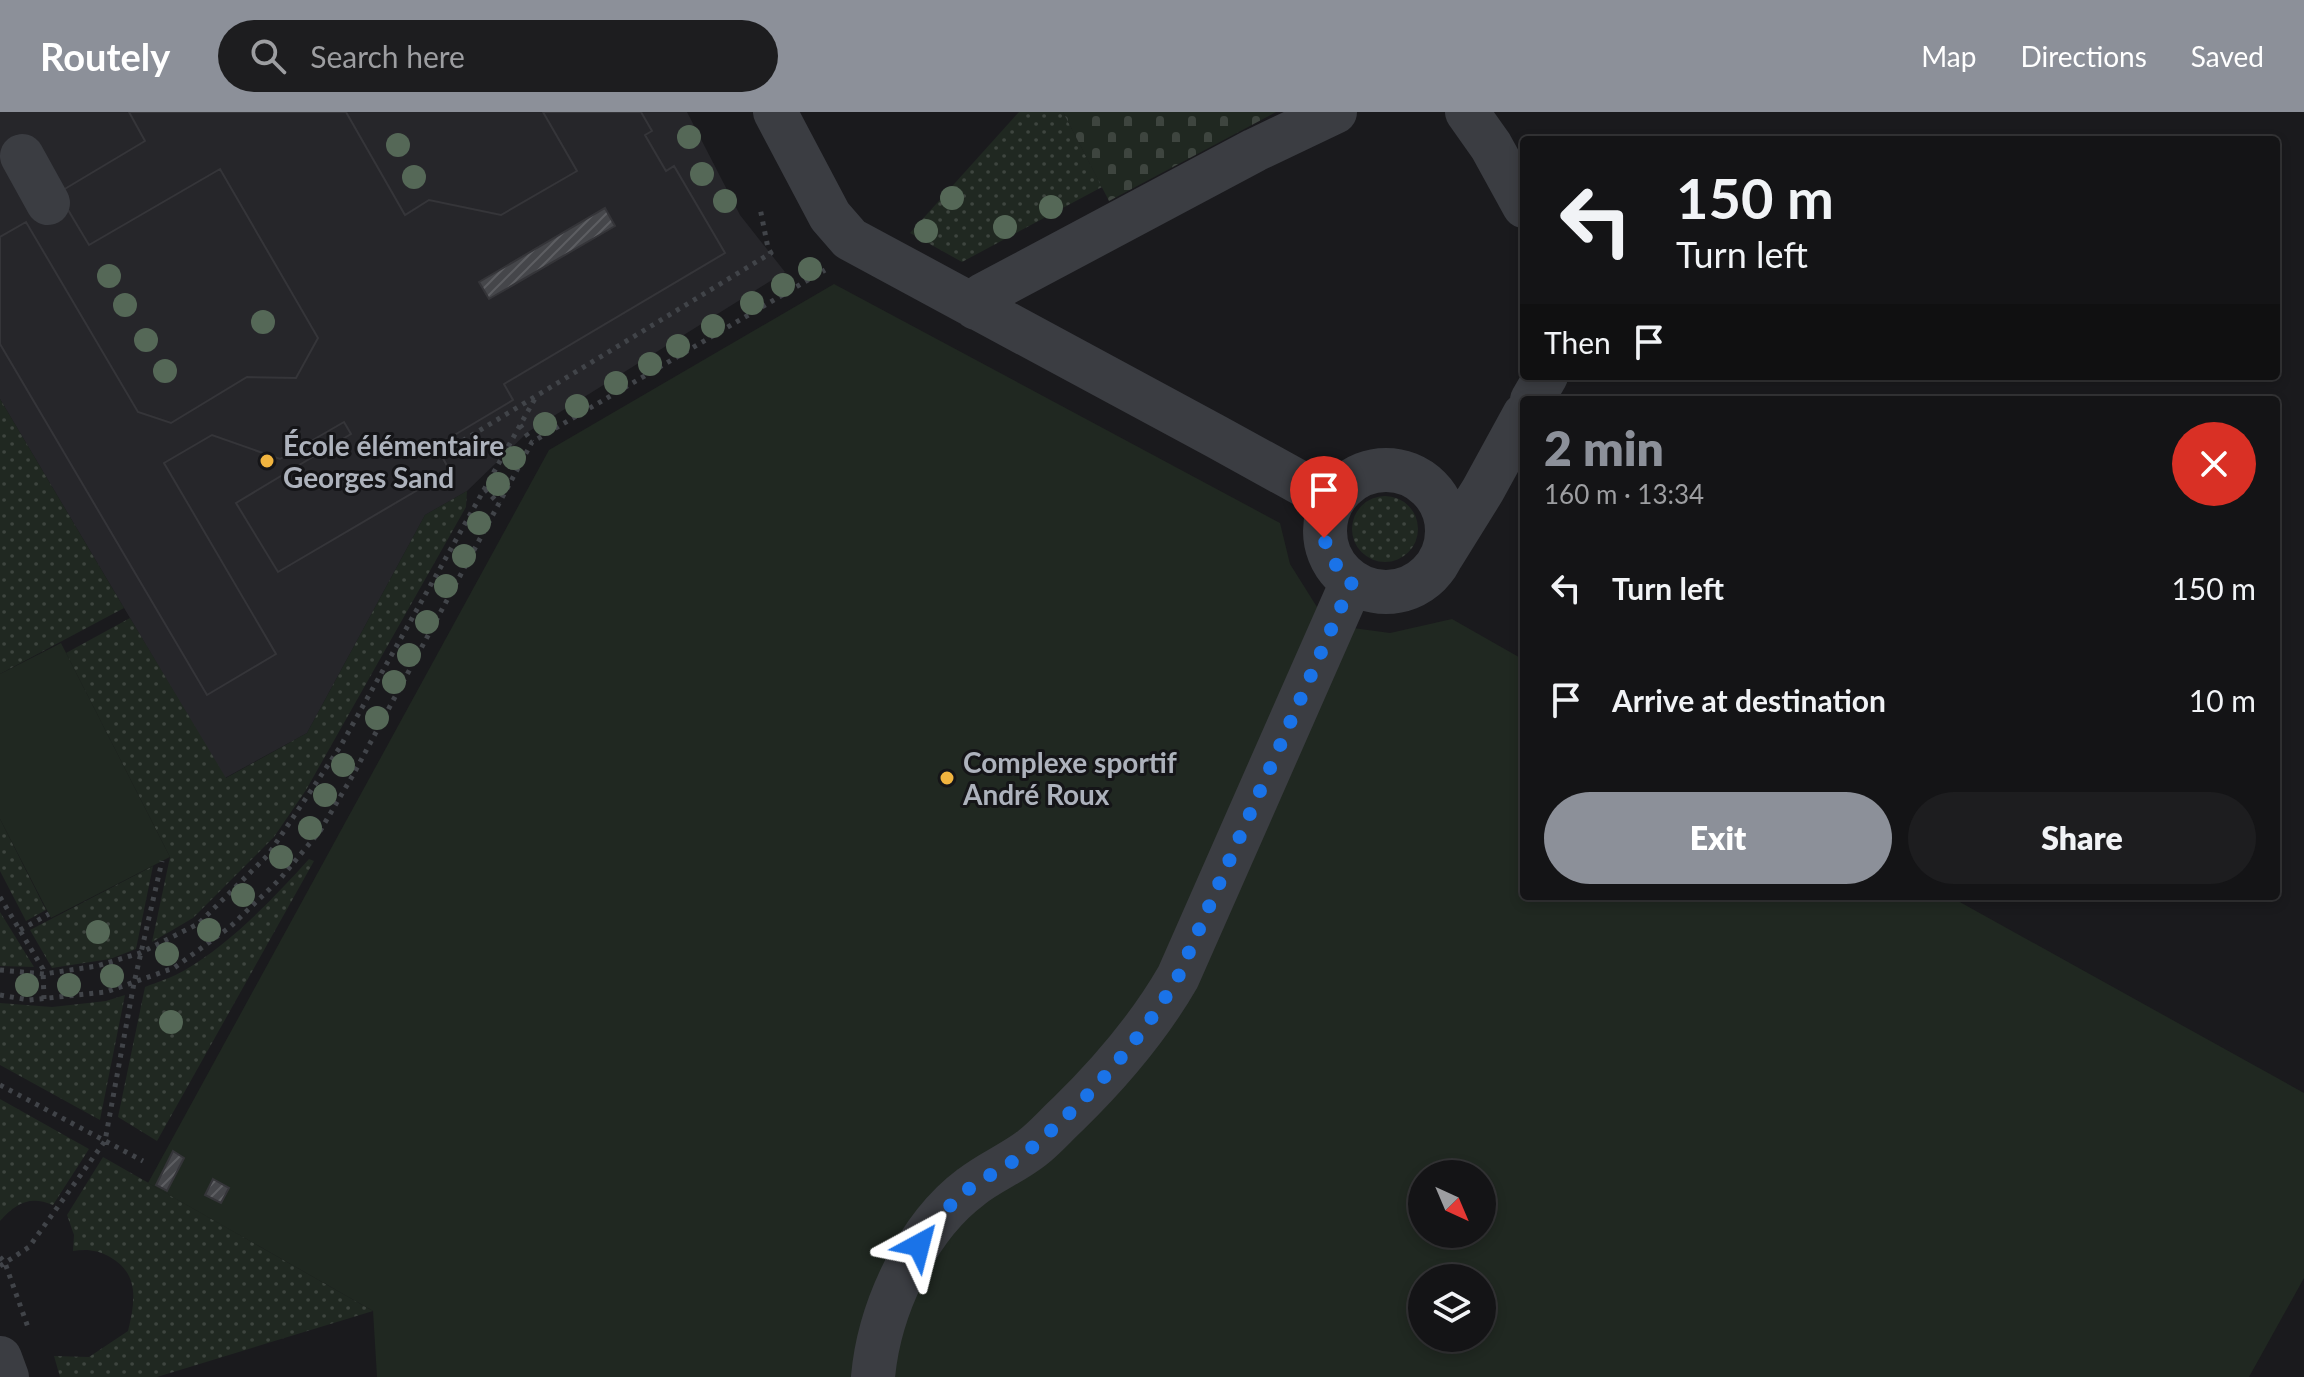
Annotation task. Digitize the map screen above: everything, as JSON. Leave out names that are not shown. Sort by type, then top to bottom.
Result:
[{"type":"street","points":[[775,112],[830,216],[850,239],[1315,491],[1334,498]]},
{"type":"street","points":[[976,308],[983,295],[1255,150],[1335,112]]},
{"type":"street","points":[[1467,112],[1491,146],[1520,199]]},
{"type":"street","points":[[22,156],[48,203]]},
{"type":"street","points":[[1441,558],[1447,539],[1446,518],[1438,498],[1424,483],[1406,472],[1385,469],[1364,473],[1346,484],[1334,498],[1326,519],[1324,538],[1330,557],[1341,573],[1352,582],[1375,591],[1395,592],[1413,585],[1430,574],[1441,558],[1520,422]]},
{"type":"street","points":[[873,1377],[879,1336],[890,1303],[909,1264],[943,1214],[971,1187],[1033,1147],[1065,1117],[1113,1067],[1158,1012],[1178,977],[1352,582]]},
{"type":"street","points":[[7,1377],[15,1346]]},
{"type":"path","points":[[454,446],[771,253],[760,208]]},
{"type":"path","points":[[0,995],[29,1000],[106,992],[174,968],[230,927],[280,879],[320,831],[532,442],[864,247]]},
{"type":"path","points":[[0,970],[44,974],[97,966],[140,953],[198,924],[268,855],[340,747],[537,395]]},
{"type":"path","points":[[520,425],[532,442]]},
{"type":"path","points":[[485,489],[499,504]]},
{"type":"path","points":[[2,1264],[29,1247],[105,1141],[140,953],[162,861]]},
{"type":"path","points":[[0,897],[43,969],[44,999]]},
{"type":"path","points":[[20,930],[49,914]]},
{"type":"path","points":[[0,1085],[143,1161]]},
{"type":"path","points":[[0,1257],[15,1346]]},
{"type":"shaded area","name":"École élémentaire Georges Sand","points":[[0,112],[687,112],[740,215],[785,272],[528,432],[467,491],[425,515],[307,733],[225,778],[0,399]]},
{"type":"green space","points":[[1019,112],[1063,112],[1102,187],[962,262],[910,233]]},
{"type":"green space","points":[[1063,112],[1276,112],[1109,201]]},
{"type":"green space","name":"Complexe sportif André Roux","points":[[834,284],[1280,523],[1290,564],[1317,607],[1353,628],[1390,633],[1452,619],[1520,658],[1520,900],[1956,900],[2304,1093],[2304,1278],[2249,1377],[377,1377],[373,1311],[148,1183],[549,450]]},
{"type":"green space","points":[[0,399],[124,608],[0,674]]},
{"type":"green space","points":[[467,491],[466,507],[306,790],[274,837],[193,918],[152,942],[170,857],[66,653],[130,618],[226,778],[307,733],[425,515]]},
{"type":"green space","points":[[1385,496],[1398,498],[1408,506],[1416,516],[1416,542],[1408,552],[1398,560],[1385,562],[1372,560],[1362,552],[1354,542],[1352,529],[1354,516],[1362,506],[1372,498]]},
{"type":"green space","points":[[61,643],[170,857],[51,918],[0,819],[0,674]]},
{"type":"green space","points":[[0,819],[46,910],[26,921],[0,871]]},
{"type":"green space","points":[[309,859],[314,861],[157,1141],[118,1117],[145,987],[180,973],[219,946],[266,904]]},
{"type":"green space","points":[[153,866],[136,949],[110,959],[52,968],[30,930]]},
{"type":"green space","points":[[0,912],[34,967],[0,966]]},
{"type":"green space","points":[[125,995],[100,1120],[0,1065],[0,1003],[52,1007],[106,1001]]},
{"type":"green space","points":[[0,1099],[89,1149],[53,1205],[24,1202],[0,1221]]},
{"type":"green space","points":[[103,1157],[373,1311],[157,1377],[60,1377],[54,1356],[89,1357],[128,1331],[133,1299],[131,1280],[120,1264],[110,1257],[87,1250],[73,1251],[74,1235],[67,1215]]},
{"type":"building","points":[[129,112],[346,112],[405,215],[429,200],[501,215],[577,171],[543,112],[641,112],[652,131],[645,135],[666,171],[674,166],[725,253],[504,384],[513,400],[436,446],[450,471],[278,572],[236,503],[351,434],[344,422],[280,459],[212,435],[164,463],[276,654],[207,695],[0,344],[0,237],[26,222],[138,412],[171,423],[247,377],[296,378],[318,338],[220,169],[89,245],[58,193],[145,141]],"holes":[[[605,208],[615,226],[489,299],[479,282]]]},
{"type":"building","points":[[129,112],[346,112],[405,215],[429,200],[501,215],[577,171],[543,112],[641,112],[652,131],[645,135],[666,171],[674,166],[725,253],[504,384],[513,400],[436,446],[450,471],[278,572],[236,503],[351,434],[344,422],[280,459],[212,435],[164,463],[276,654],[207,695],[0,344],[0,237],[26,222],[138,412],[171,423],[247,377],[296,378],[318,338],[220,169],[89,245],[58,193],[145,141]]},
{"type":"building","points":[[173,1151],[184,1158],[167,1191],[156,1185]]},
{"type":"building","points":[[213,1179],[229,1188],[221,1203],[205,1195]]},
{"type":"place","name":"École élémentaire Georges Sand","points":[[267,461]]},
{"type":"place","name":"Complexe sportif André Roux","points":[[947,778]]},
{"type":"route","points":[[919,1245],[943,1214],[971,1187],[1033,1147],[1096,1086],[1158,1012],[1178,977],[1352,582],[1330,557],[1324,538]]}]
